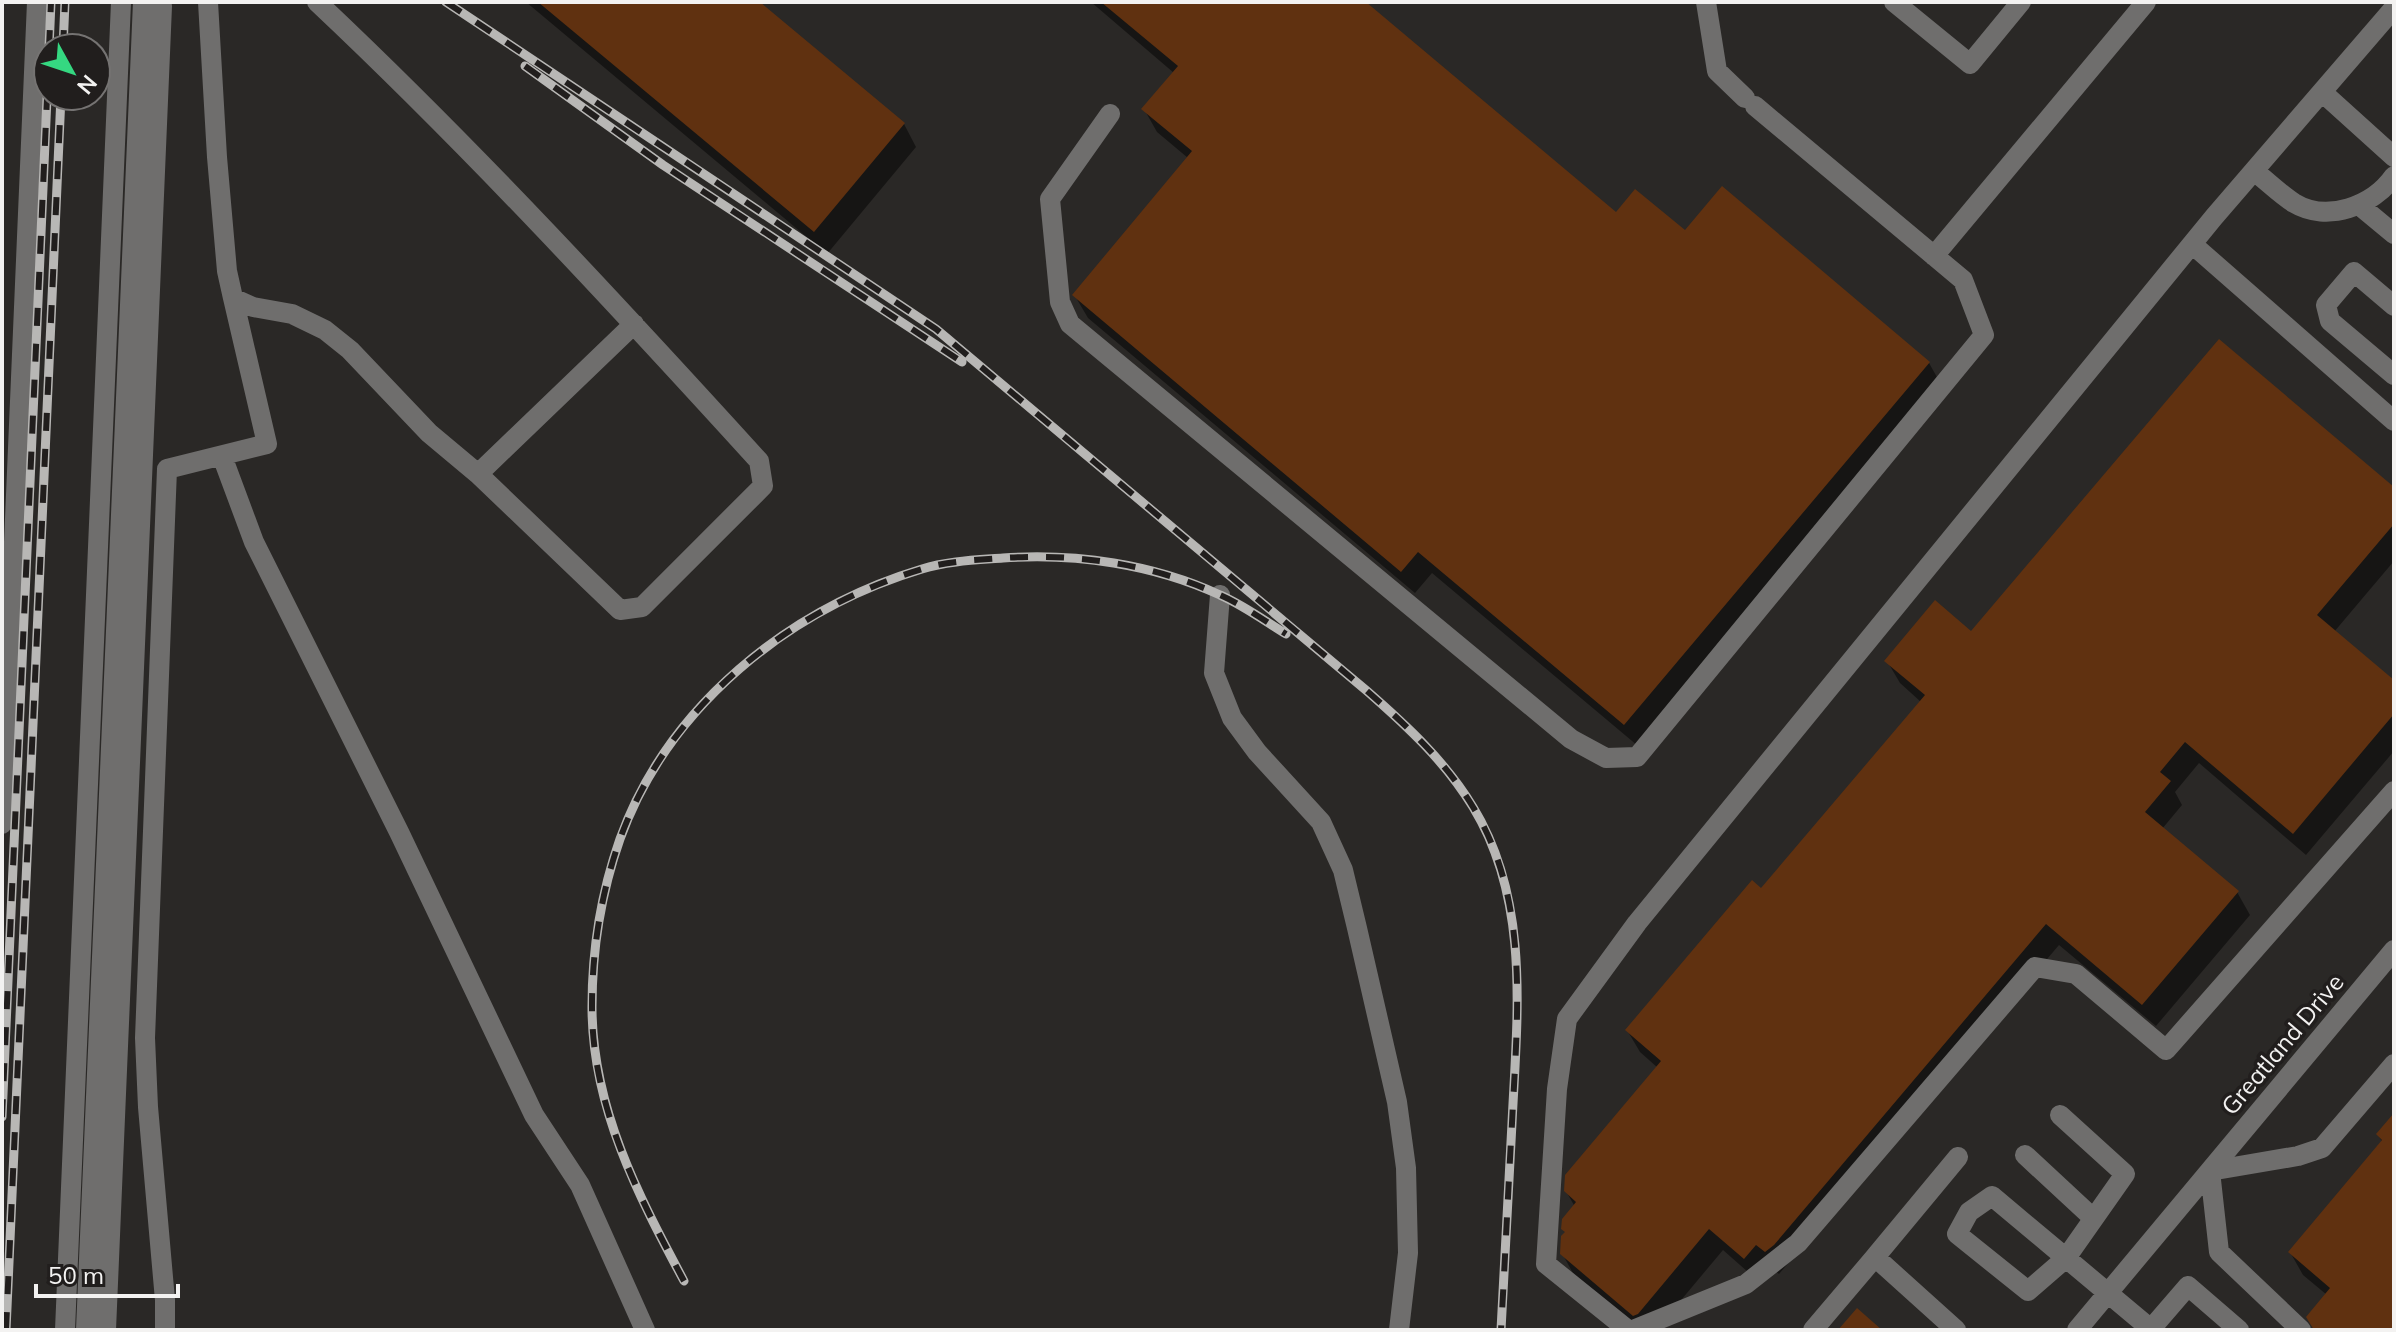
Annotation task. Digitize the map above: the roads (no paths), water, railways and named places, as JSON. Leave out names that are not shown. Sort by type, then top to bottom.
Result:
[{"type":"street","points":[[2,824],[37,2]]},
{"type":"street","points":[[65,1330],[121,2]]},
{"type":"street","points":[[165,1330],[145,1038],[167,469],[267,444],[227,271],[208,2]]},
{"type":"street","points":[[233,298],[253,307],[292,314],[325,330],[350,350],[429,433],[478,474],[620,610],[642,607],[763,486],[759,461],[634,324],[383,64],[317,2]]},
{"type":"street","points":[[1110,114],[1050,199],[1060,302],[1070,324],[1571,739],[1606,758],[1637,757],[1984,335],[1963,280],[1717,71],[1706,2]]},
{"type":"street","points":[[1894,2],[1970,64],[2021,2]]},
{"type":"street","points":[[1934,256],[2146,2]]},
{"type":"street","points":[[106,1330],[129,780],[152,4]]},
{"type":"street","points":[[86,1330],[152,4]]},
{"type":"street","points":[[2394,8],[2192,244],[1637,923],[1567,1019],[1557,1089],[1546,1264],[1630,1330],[1746,1284],[1798,1243],[2035,967],[2076,974],[2166,1050],[2394,791]]},
{"type":"street","points":[[2322,92],[2394,157]]},
{"type":"street","points":[[2254,171],[2294,203],[2311,210],[2338,211],[2359,205],[2375,195],[2394,176]]},
{"type":"street","points":[[2359,205],[2394,234]]},
{"type":"street","points":[[2192,244],[2394,421]]},
{"type":"street","points":[[2394,306],[2354,272],[2326,305],[2330,321],[2394,375]]},
{"type":"street","points":[[478,474],[634,324]]},
{"type":"street","points":[[222,456],[254,542],[399,832],[534,1115],[580,1185],[645,1330]]},
{"type":"street","points":[[1220,595],[1214,673],[1232,718],[1257,752],[1321,822],[1343,870],[1397,1102],[1406,1168],[1408,1253],[1399,1330]]},
{"type":"street","points":[[129,780],[155,783]]},
{"type":"street","name":"Greatland Drive","points":[[2077,1330],[2394,950]]},
{"type":"street","points":[[2301,1330],[2219,1252],[2210,1171],[2298,1156],[2322,1148],[2394,1064]]},
{"type":"street","points":[[2060,1115],[2125,1174],[2066,1258],[2028,1291],[1957,1234],[1969,1212],[1992,1196],[2066,1258],[2107,1292],[2151,1330],[2188,1286],[2239,1330]]},
{"type":"street","points":[[2025,1155],[2093,1218]]},
{"type":"street","points":[[1813,1330],[1958,1157]]},
{"type":"street","points":[[1875,1257],[1956,1330]]},
{"type":"railway","points":[[50,32],[51,2]]},
{"type":"railway","points":[[64,32],[65,2]]},
{"type":"railway","points":[[446,2],[936,329],[1367,691],[1411,731],[1450,774],[1473,807],[1492,844],[1504,882],[1516,961],[1516,1043],[1501,1330]]},
{"type":"railway","points":[[525,66],[663,165],[962,362]]},
{"type":"railway","points":[[2,1117],[46,112]]},
{"type":"railway","points":[[6,1330],[60,112]]},
{"type":"railway","points":[[684,1281],[635,1183],[609,1115],[594,1044],[592,986],[603,901],[620,839],[641,791],[669,746],[702,706],[739,669],[825,609],[922,569],[962,561],[1058,557],[1141,568],[1220,595],[1286,634]]}]
